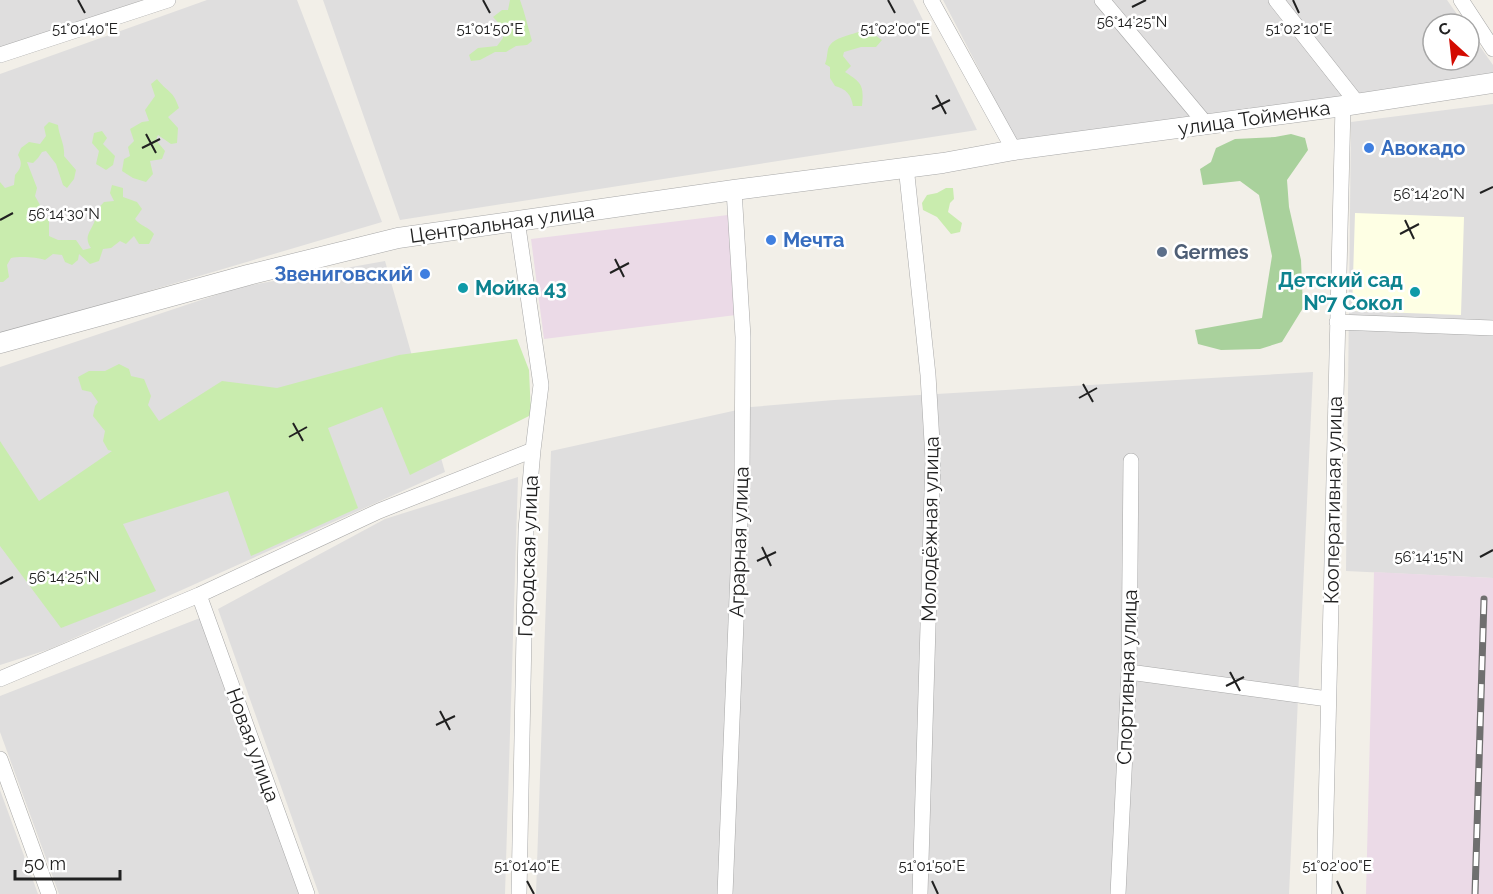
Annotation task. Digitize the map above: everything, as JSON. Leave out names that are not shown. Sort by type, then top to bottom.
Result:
[{"type":"street","points":[[0,55],[168,0]]},
{"type":"street","points":[[931,0],[1014,150]]},
{"type":"street","points":[[1102,0],[1206,124]]},
{"type":"street","points":[[1276,0],[1350,105]]},
{"type":"street","points":[[1461,0],[1493,49]]},
{"type":"street","name":"улица Тойменка","points":[[1014,150],[1350,105],[1493,83]]},
{"type":"street","name":"Кооперативная улица","points":[[1324,894],[1338,322],[1350,105]]},
{"type":"street","name":"Центральная улица","points":[[0,343],[237,278],[398,238],[906,166],[943,163],[1014,150]]},
{"type":"street","name":"Молодёжная улица","points":[[906,166],[928,375],[933,459],[920,894]]},
{"type":"street","name":"Аграрная улица","points":[[725,894],[744,337],[734,190]]},
{"type":"street","name":"Городская улица","points":[[517,220],[539,358],[541,386],[526,530],[519,894]]},
{"type":"street","points":[[1338,322],[1493,327]]},
{"type":"street","points":[[0,679],[199,595],[379,511],[533,450]]},
{"type":"street","name":"Спортивная улица","points":[[1118,894],[1129,672],[1131,461]]},
{"type":"street","name":"Новая улица","points":[[199,595],[307,894]]},
{"type":"street","points":[[1129,672],[1328,699]]},
{"type":"street","points":[[0,759],[50,894]]},
{"type":"shaded area","points":[[0,0],[142,0],[0,51]]},
{"type":"shaded area","points":[[207,0],[297,0],[382,222],[0,335],[0,74]]},
{"type":"shaded area","points":[[323,0],[913,0],[977,130],[400,220]]},
{"type":"shaded area","points":[[943,0],[1447,0],[1456,12],[1421,12],[1421,72],[1481,72],[1481,48],[1493,65],[1493,79],[1020,148]]},
{"type":"shaded area","points":[[1493,104],[1493,578],[1346,571],[1351,122]]},
{"type":"shaded area","points":[[1355,213],[1464,217],[1461,315],[1352,311]]},
{"type":"shaded area","points":[[728,215],[736,315],[544,339],[531,239]]},
{"type":"shaded area","points":[[385,261],[445,472],[50,649],[0,665],[0,367],[240,287]]},
{"type":"shaded area","points":[[1313,372],[1289,894],[536,894],[551,451],[751,407],[834,400]]},
{"type":"shaded area","points":[[518,477],[505,894],[319,894],[218,609],[385,519]]},
{"type":"shaded area","points":[[1374,572],[1493,578],[1493,894],[1366,894]]},
{"type":"shaded area","points":[[200,618],[300,894],[59,894],[0,732],[0,696]]},
{"type":"shaded area","points":[[0,790],[38,894],[0,894]]},
{"type":"green space","points":[[510,0],[520,0],[532,41],[506,52],[495,52],[480,60],[471,61],[469,55],[478,48],[497,46],[503,38],[503,28],[493,17],[502,10],[508,10]]},
{"type":"green space","points":[[866,29],[882,40],[876,47],[861,47],[844,52],[843,56],[851,66],[845,72],[861,85],[863,93],[862,106],[853,106],[847,93],[835,86],[830,78],[830,67],[825,64],[828,49],[834,41]]},
{"type":"green space","points":[[157,79],[172,95],[179,108],[168,117],[178,128],[177,143],[171,144],[158,135],[156,140],[165,151],[162,159],[150,161],[153,174],[146,182],[122,171],[124,159],[130,156],[128,147],[134,141],[130,129],[149,121],[145,110],[155,96],[151,84]]},
{"type":"green space","points":[[49,122],[58,125],[64,156],[76,170],[74,179],[67,188],[63,185],[56,164],[46,151],[42,152],[33,163],[27,162],[37,188],[35,196],[41,207],[37,215],[49,220],[49,236],[58,240],[76,240],[83,250],[91,248],[88,234],[100,206],[104,202],[114,201],[110,193],[112,185],[123,188],[123,197],[137,202],[142,209],[135,219],[154,234],[149,244],[139,244],[134,236],[126,244],[120,241],[111,248],[103,249],[99,261],[90,264],[79,254],[78,260],[72,265],[65,262],[62,255],[53,254],[45,260],[28,257],[11,258],[7,265],[9,277],[0,282],[0,182],[5,188],[14,185],[15,175],[21,166],[18,155],[21,148],[29,142],[40,144],[46,136],[44,127]]},
{"type":"green space","points":[[102,131],[107,138],[103,144],[115,156],[113,165],[106,170],[96,164],[99,151],[92,143],[94,133]]},
{"type":"green space","points":[[1291,134],[1305,138],[1308,150],[1287,180],[1289,207],[1301,260],[1303,308],[1282,342],[1260,349],[1221,350],[1198,344],[1195,330],[1262,318],[1272,256],[1259,195],[1240,181],[1203,185],[1200,169],[1211,162],[1216,148],[1235,139]]},
{"type":"green space","points":[[946,188],[953,188],[954,199],[950,203],[948,212],[962,223],[960,232],[951,234],[937,217],[923,210],[922,203],[927,195]]},
{"type":"green space","points":[[517,339],[529,370],[531,415],[410,475],[382,407],[328,428],[358,508],[251,556],[228,491],[123,524],[156,591],[61,628],[0,546],[0,441],[39,501],[112,451],[108,450],[103,441],[105,431],[93,416],[98,402],[91,392],[82,390],[78,377],[89,371],[105,371],[119,364],[129,369],[131,376],[144,379],[151,396],[148,405],[159,421],[222,381],[277,388],[399,355]]},
{"type":"railway","points":[[1475,894],[1484,599]]},
{"type":"place","name":"Авокадо","points":[[1369,148]]},
{"type":"place","name":"Мечта","points":[[771,240]]},
{"type":"place","name":"Germes","points":[[1162,252]]},
{"type":"place","name":"Звениговский","points":[[425,274]]},
{"type":"place","name":"Мойка 43","points":[[463,288]]},
{"type":"place","name":"Детский сад №7 Сокол","points":[[1415,292]]}]
